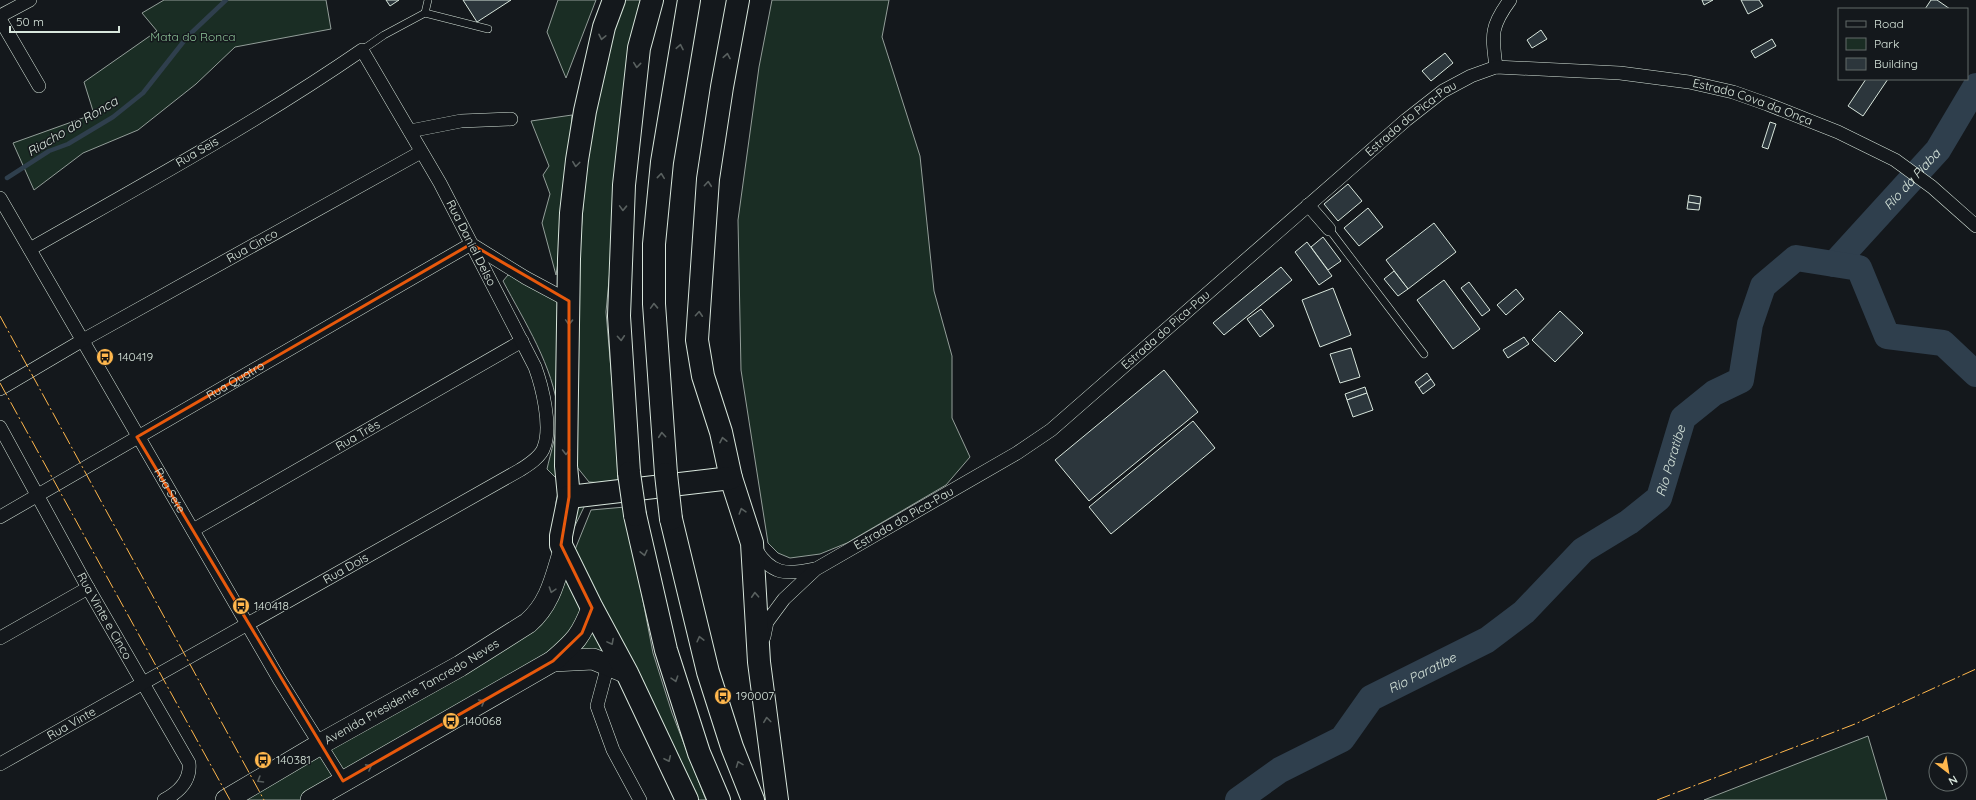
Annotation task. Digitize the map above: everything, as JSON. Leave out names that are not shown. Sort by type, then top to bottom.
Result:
[{"type":"highway","points":[[614,0],[604,27],[577,160],[569,251],[566,458],[568,498],[561,536],[563,553],[592,608],[618,669],[687,800]]},
{"type":"highway","points":[[652,0],[639,48],[624,185],[619,316],[630,473],[635,515],[666,650],[699,753],[719,800]]},
{"type":"highway","points":[[689,0],[662,162],[654,244],[654,304],[666,474],[671,519],[708,672],[732,747],[753,800]]},
{"type":"highway","points":[[738,0],[722,87],[708,179],[697,340],[703,376],[721,432],[731,478],[752,544],[759,662],[777,800]]},
{"type":"highway","points":[[568,498],[731,478]]},
{"type":"main road","name":"Avenida Presidente Tancredo Neves","points":[[226,800],[320,744],[460,666],[528,623],[536,617],[550,596],[563,553]]},
{"type":"main road","points":[[311,800],[553,661],[582,633],[592,608]]},
{"type":"main road","points":[[553,661],[593,659],[618,669]]},
{"type":"street","points":[[30,0],[0,17],[38,86]]},
{"type":"street","points":[[1496,68],[1492,36],[1496,22],[1510,0]]},
{"type":"street","name":"Rua Daniel Delso","points":[[362,50],[410,131],[535,367],[543,389],[546,434],[544,448]]},
{"type":"street","name":"Rua Seis","points":[[30,249],[249,122],[312,84],[362,50]]},
{"type":"street","name":"Estrada Cova da Onça","points":[[1496,68],[1620,73],[1689,82],[1726,91],[1838,132],[1895,160],[1932,187],[1976,226]]},
{"type":"street","name":"Estrada do Pica-Pau","points":[[759,662],[767,622],[792,590],[816,569],[1017,453],[1051,430],[1406,120],[1443,91],[1471,76],[1496,68]]},
{"type":"street","points":[[410,131],[461,120],[511,119]]},
{"type":"street","name":"Rua Cinco","points":[[2,383],[83,340],[421,152]]},
{"type":"street","name":"Rua Sete","points":[[0,198],[83,340],[137,437],[193,530],[279,679],[343,782]]},
{"type":"street","points":[[1308,205],[1329,229]]},
{"type":"street","points":[[471,244],[526,278],[569,300]]},
{"type":"street","name":"Rua Quatro","points":[[0,517],[471,244]]},
{"type":"street","name":"Rua Três","points":[[193,530],[522,341]]},
{"type":"street","name":"Rua Vinte e Cinco","points":[[0,427],[88,588],[189,763],[189,777],[184,785],[164,800]]},
{"type":"street","name":"Rua Dois","points":[[142,682],[520,470],[530,464],[544,448]]},
{"type":"street","name":"Estrada do Pica-Pau","points":[[752,544],[762,561],[779,571],[792,574],[816,569]]},
{"type":"street","points":[[0,638],[88,588]]},
{"type":"street","points":[[618,669],[597,706],[613,750],[640,800]]},
{"type":"street","name":"Rua Vinte","points":[[0,764],[142,682]]},
{"type":"lane","points":[[425,13],[428,0]]},
{"type":"lane","points":[[362,50],[384,35],[425,13],[488,30]]},
{"type":"lane","points":[[1329,229],[1424,354]]},
{"type":"highlighted area","points":[[471,244],[569,301],[569,497],[561,545],[592,608],[582,633],[553,661],[343,781],[137,437]]},
{"type":"green space","name":"Mata do Ronca","points":[[164,0],[326,0],[331,29],[235,47],[196,84],[138,130],[83,153],[34,190],[13,143],[94,114],[84,82],[157,31],[142,13]]},
{"type":"green space","points":[[558,0],[596,0],[566,78],[547,32]]},
{"type":"green space","points":[[621,0],[643,0],[616,206],[606,312],[616,428],[618,484],[589,482],[577,467],[573,449],[577,287],[589,126]]},
{"type":"green space","points":[[772,0],[889,0],[882,37],[920,156],[934,291],[952,356],[952,418],[970,457],[946,485],[847,543],[820,554],[790,558],[778,553],[768,543],[741,370],[738,220],[759,67]]},
{"type":"green space","points":[[572,115],[564,224],[556,275],[542,223],[550,194],[543,175],[549,166],[531,121]]},
{"type":"green space","points":[[508,275],[515,277],[562,303],[560,475],[585,505],[569,538],[555,537],[556,502],[560,482],[547,469],[558,419],[555,396],[551,379],[537,345],[503,281]]},
{"type":"green space","points":[[625,507],[653,653],[672,713],[706,800],[693,800],[574,552],[591,510]]},
{"type":"green space","points":[[566,578],[611,654],[543,663],[304,800],[236,800],[547,618]]},
{"type":"green space","points":[[1868,736],[1887,800],[1704,800]]},
{"type":"building","points":[[386,0],[399,0],[390,6]]},
{"type":"building","points":[[463,0],[511,0],[477,22]]},
{"type":"building","points":[[1702,0],[1713,0],[1704,5]]},
{"type":"building","points":[[1741,0],[1759,0],[1763,6],[1748,14]]},
{"type":"building","points":[[1931,0],[1937,0],[1949,8],[1926,8]]},
{"type":"building","points":[[1541,30],[1547,39],[1532,48],[1527,40]]},
{"type":"building","points":[[1772,39],[1776,46],[1755,58],[1751,51]]},
{"type":"building","points":[[1445,53],[1453,63],[1431,81],[1422,71]]},
{"type":"building","points":[[1865,80],[1887,80],[1863,116],[1848,106]]},
{"type":"building","points":[[1770,122],[1776,124],[1768,149],[1762,147]]},
{"type":"building","points":[[1348,184],[1362,201],[1338,221],[1324,204]]},
{"type":"building","points":[[1689,195],[1701,197],[1700,204],[1688,202]]},
{"type":"building","points":[[1688,202],[1700,204],[1699,210],[1687,209]]},
{"type":"building","points":[[1368,208],[1383,227],[1359,246],[1344,228]]},
{"type":"building","points":[[1434,223],[1456,252],[1408,289],[1386,260]]},
{"type":"building","points":[[1323,237],[1341,261],[1328,270],[1311,247]]},
{"type":"building","points":[[1307,242],[1332,276],[1319,285],[1295,252]]},
{"type":"building","points":[[1281,267],[1292,280],[1224,335],[1213,323]]},
{"type":"building","points":[[1394,271],[1408,289],[1398,296],[1384,279]]},
{"type":"building","points":[[1444,280],[1480,329],[1453,349],[1417,300]]},
{"type":"building","points":[[1469,282],[1490,310],[1482,316],[1461,288]]},
{"type":"building","points":[[1333,288],[1351,335],[1320,347],[1302,300]]},
{"type":"building","points":[[1516,289],[1524,299],[1506,315],[1497,305]]},
{"type":"building","points":[[1261,309],[1274,326],[1260,337],[1247,319]]},
{"type":"building","points":[[1560,311],[1583,333],[1555,362],[1532,340]]},
{"type":"building","points":[[1524,337],[1529,344],[1508,358],[1503,350]]},
{"type":"building","points":[[1351,348],[1360,377],[1340,383],[1330,354]]},
{"type":"building","points":[[1164,370],[1198,412],[1089,501],[1055,460]]},
{"type":"building","points":[[1427,373],[1431,379],[1419,388],[1415,382]]},
{"type":"building","points":[[1431,379],[1435,385],[1423,394],[1419,388]]},
{"type":"building","points":[[1365,387],[1367,393],[1347,400],[1345,394]]},
{"type":"building","points":[[1367,393],[1373,410],[1353,417],[1347,400]]},
{"type":"building","points":[[1193,421],[1215,448],[1111,534],[1089,507]]},
{"type":"waterway","name":"Riacho do Ronca","points":[[7,178],[49,151],[68,144],[113,117],[143,93],[188,36],[226,0]]},
{"type":"waterway","name":"Rio da Piaba","points":[[1834,264],[1938,150],[1976,86]]},
{"type":"waterway","name":"Rio Paratibe","points":[[1238,800],[1280,770],[1342,739],[1371,698],[1487,640],[1524,612],[1583,550],[1629,522],[1659,498],[1683,418],[1714,393],[1741,380],[1750,324],[1763,286],[1796,258],[1859,268],[1887,336],[1943,343],[1976,374]]},
{"type":"power","points":[[0,316],[264,800]]},
{"type":"power","points":[[0,383],[230,800]]},
{"type":"power","points":[[1657,800],[1855,724],[1976,669]]},
{"type":"place","name":"140419","points":[[105,357]]},
{"type":"place","name":"140418","points":[[241,606]]},
{"type":"place","name":"190007","points":[[723,696]]},
{"type":"place","name":"140068","points":[[451,721]]},
{"type":"place","name":"140381","points":[[263,760]]}]
